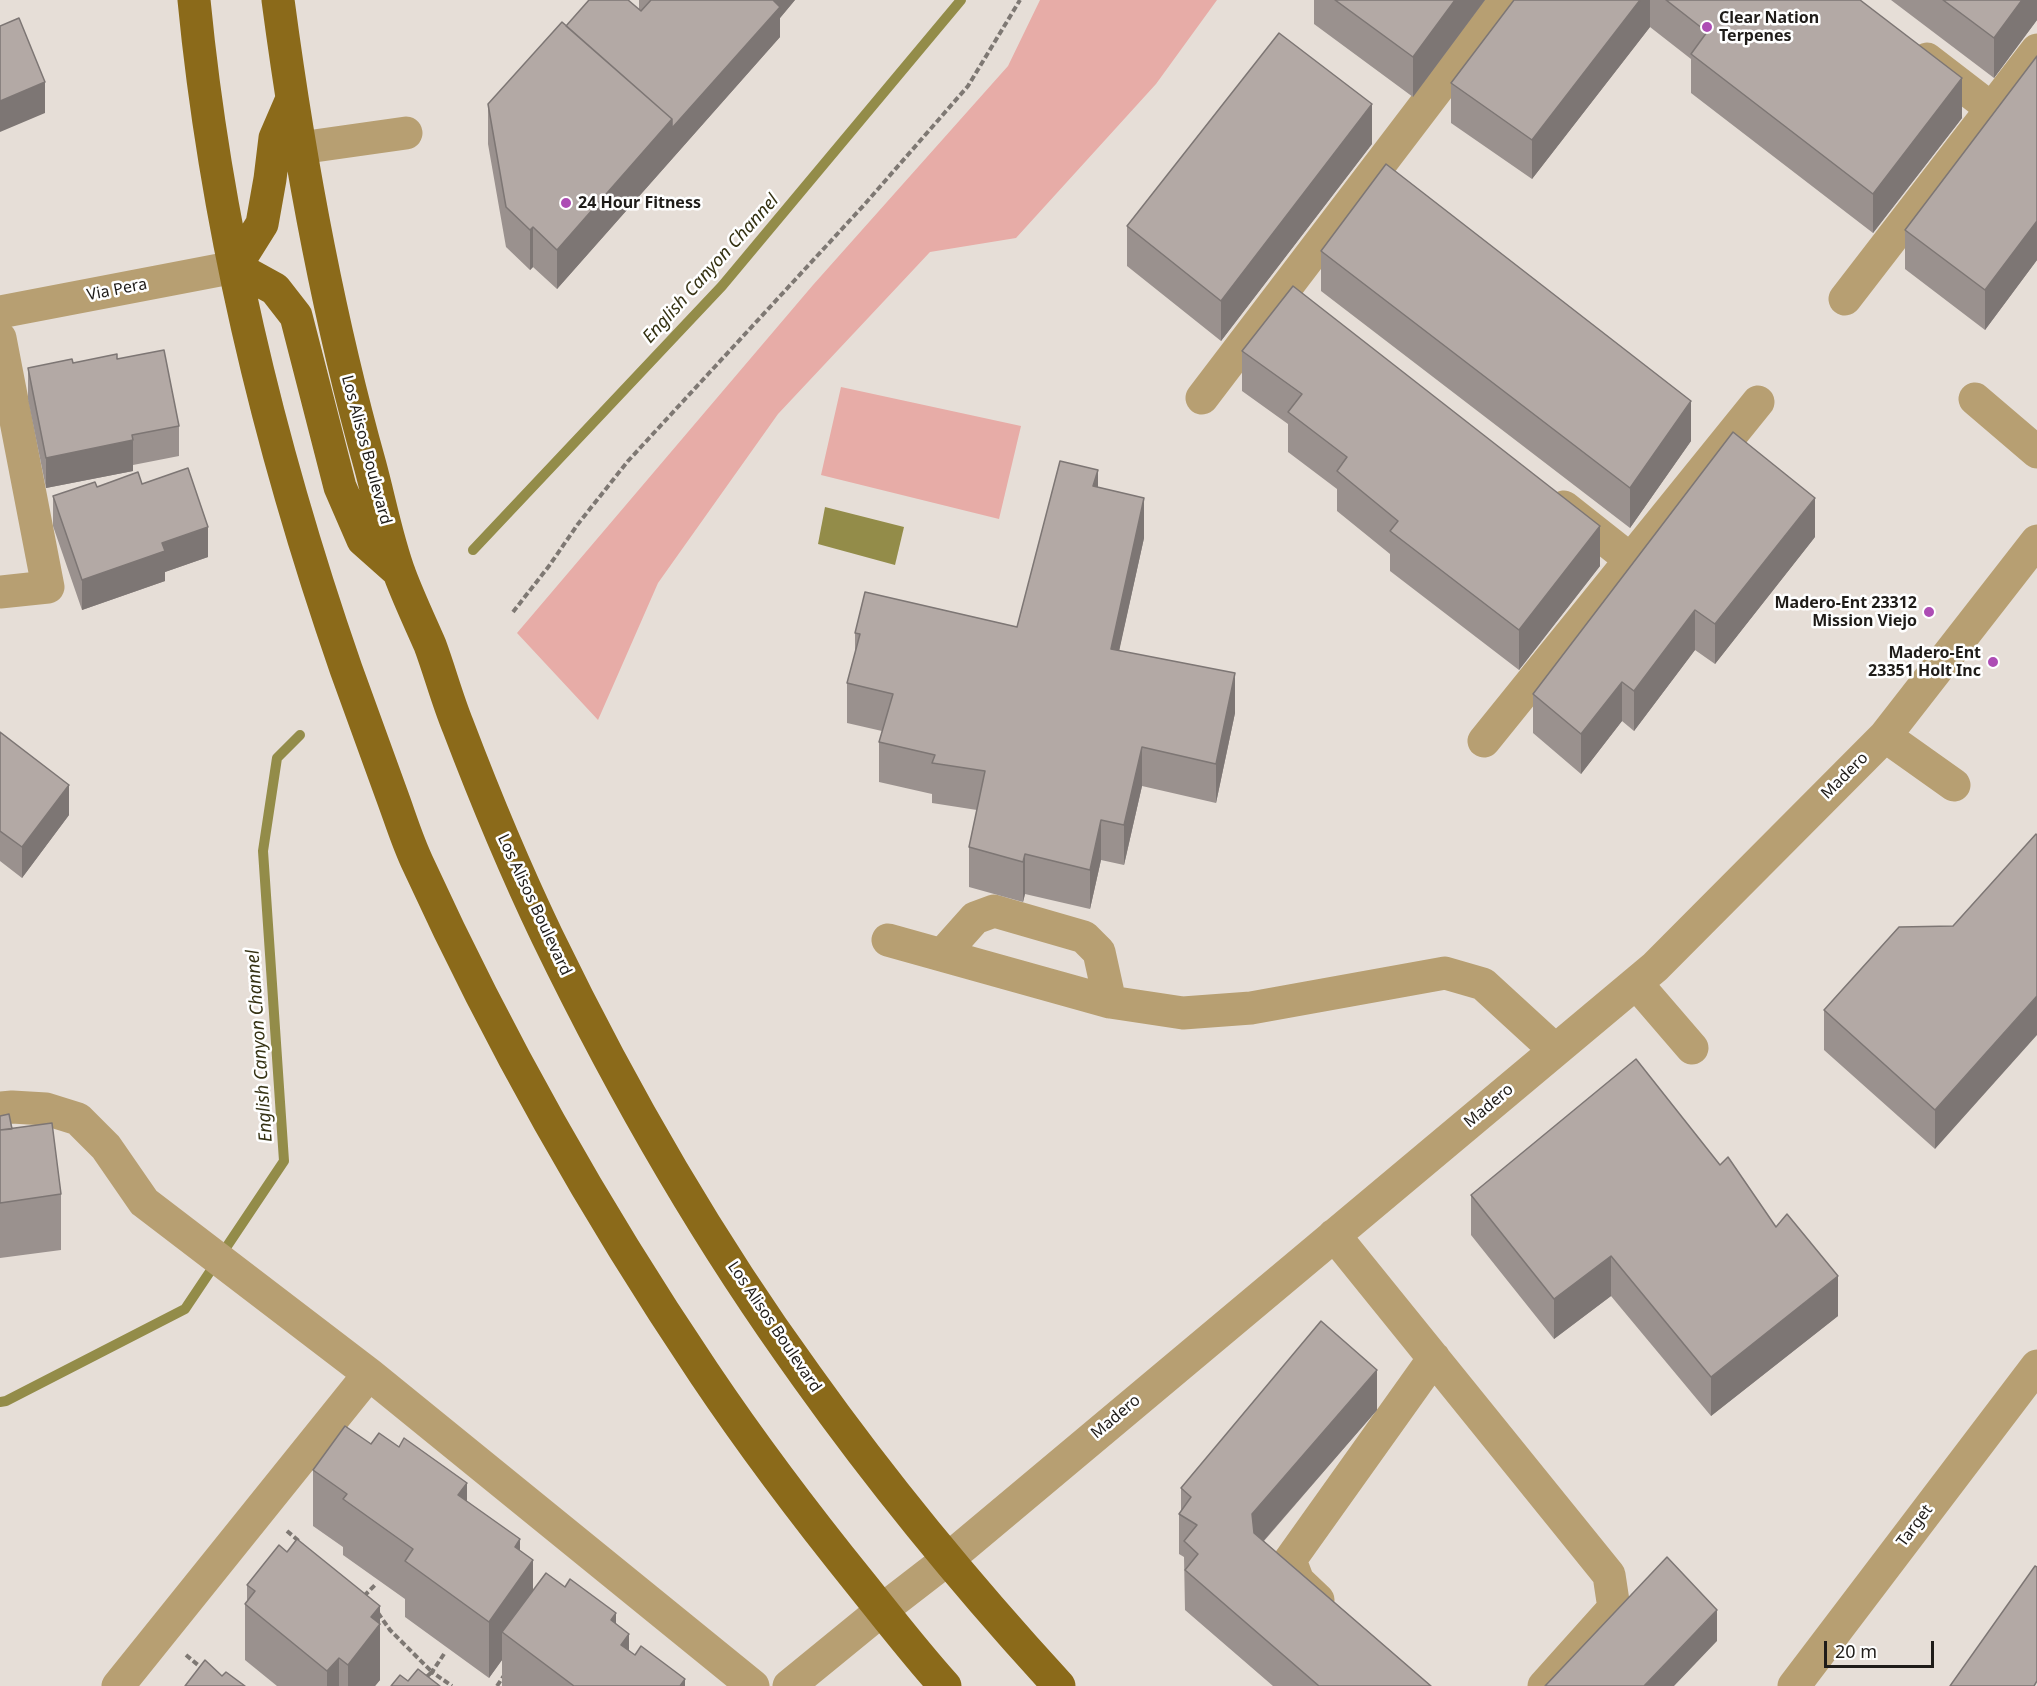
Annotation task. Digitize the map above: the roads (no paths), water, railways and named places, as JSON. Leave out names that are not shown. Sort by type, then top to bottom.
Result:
[{"type":"main road","points":[[194,0],[213,149],[235,267],[279,456],[339,649],[416,860],[494,1019],[546,1116],[601,1212],[664,1314],[736,1420],[797,1503],[945,1686]]},
{"type":"main road","name":"Los Alisos Boulevard","points":[[279,0],[291,101],[331,313],[353,405],[399,572],[429,644],[490,808],[545,933],[601,1041],[710,1233],[806,1376],[902,1502],[990,1611],[1059,1686]]},
{"type":"main road","points":[[235,267],[262,224],[274,138],[291,101]]},
{"type":"main road","points":[[235,267],[275,289],[296,316],[340,487],[363,540],[399,572]]},
{"type":"street","points":[[1202,398],[1504,0]]},
{"type":"street","points":[[1907,44],[1992,109]]},
{"type":"street","points":[[1845,299],[2037,50]]},
{"type":"street","points":[[300,148],[406,133]]},
{"type":"street","name":"Via Pera","points":[[0,312],[235,267]]},
{"type":"street","points":[[1286,287],[1314,309]]},
{"type":"street","points":[[0,338],[48,587],[0,591]]},
{"type":"street","points":[[1975,399],[2037,452]]},
{"type":"street","points":[[1484,741],[1758,402]]},
{"type":"street","points":[[1538,486],[1631,560]]},
{"type":"street","name":"Madero","points":[[789,1686],[948,1559],[1655,967],[1885,736],[2031,560]]},
{"type":"street","points":[[1885,736],[1954,785]]},
{"type":"street","points":[[942,954],[975,918],[994,911],[1084,937],[1099,952],[1110,1002]]},
{"type":"street","points":[[888,940],[1110,1002],[1183,1013],[1251,1008],[1445,973],[1483,984],[1555,1050]]},
{"type":"street","points":[[1636,983],[1692,1048]]},
{"type":"street","points":[[0,1108],[46,1109],[78,1119],[106,1147],[144,1202],[369,1374],[753,1686]]},
{"type":"street","points":[[1334,1235],[1610,1575],[1614,1608],[1544,1686]]},
{"type":"street","points":[[1342,1622],[1298,1581],[1290,1560],[1434,1358]]},
{"type":"street","name":"Target","points":[[1794,1686],[2037,1366]]},
{"type":"street","points":[[118,1686],[369,1374]]},
{"type":"waterway","name":"English Canyon Channel","points":[[473,550],[722,286],[961,0]]},
{"type":"waterway","name":"English Canyon Channel","points":[[0,1402],[6,1401],[185,1309],[284,1161],[263,851],[277,758],[300,735]]},
{"type":"place","name":"Clear Nation Terpenes","points":[[1707,27]]},
{"type":"place","name":"24 Hour Fitness","points":[[566,203]]},
{"type":"place","name":"Madero-Ent 23312 Mission Viejo","points":[[1929,612]]},
{"type":"place","name":"Madero-Ent 23351 Holt Inc","points":[[1993,662]]}]
